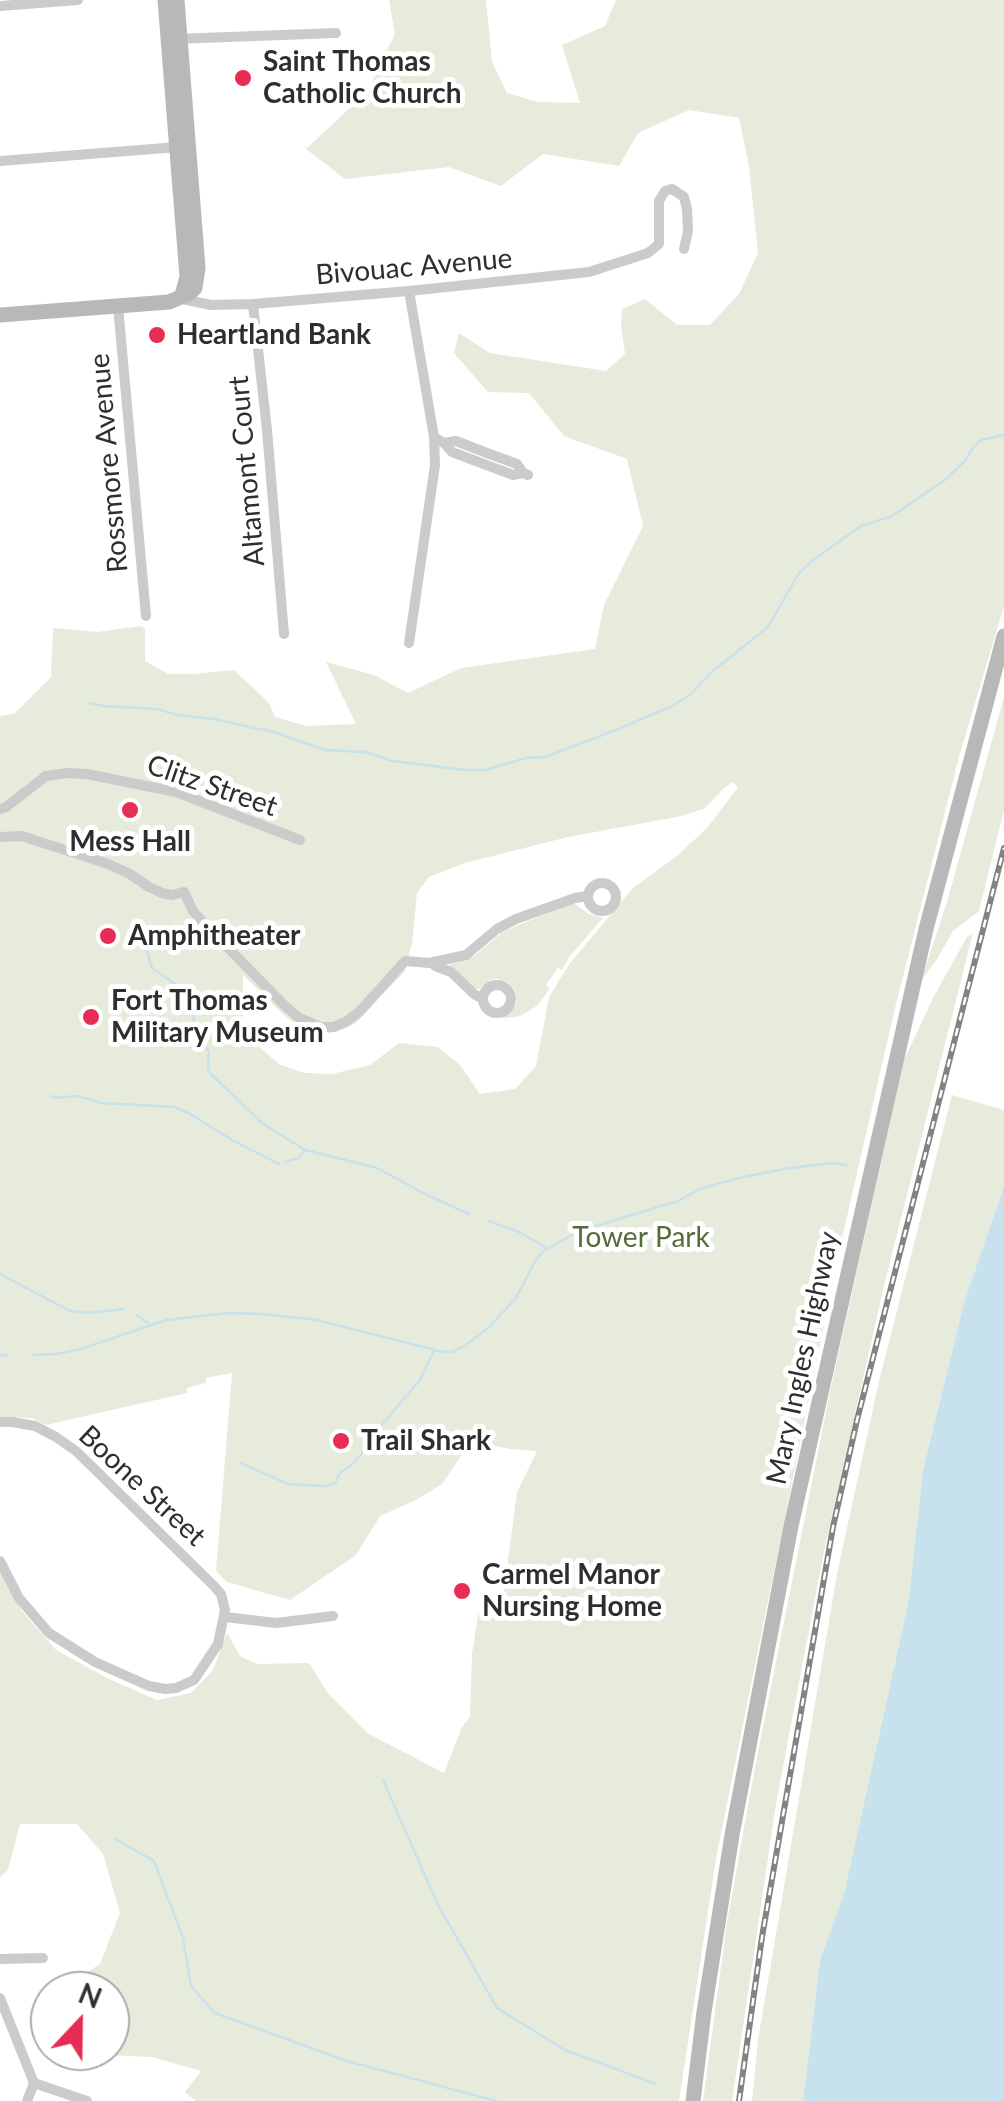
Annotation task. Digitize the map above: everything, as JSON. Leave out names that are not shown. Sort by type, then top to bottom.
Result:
[{"type":"street","points":[[0,6],[78,0]]},
{"type":"street","points":[[165,0],[175,39]]},
{"type":"street","points":[[0,314],[170,302],[190,293],[198,278],[182,147],[175,39],[177,0]]},
{"type":"street","points":[[175,39],[336,33]]},
{"type":"street","points":[[0,161],[182,147]]},
{"type":"street","name":"Bivouac Avenue","points":[[180,299],[253,304],[576,274],[648,253],[659,244],[659,202],[665,191],[672,189],[684,197],[687,208],[684,249]]},
{"type":"street","points":[[409,291],[439,440],[409,643]]},
{"type":"street","name":"Altamont Court","points":[[253,304],[284,634]]},
{"type":"street","name":"Rossmore Avenue","points":[[118,306],[146,616]]},
{"type":"street","points":[[439,440],[452,452],[514,476],[526,474]]},
{"type":"street","name":"Mary Ingles Highway","points":[[692,2101],[732,1835],[791,1526],[926,929],[1004,636]]},
{"type":"street","name":"Clitz Street","points":[[0,810],[46,776],[88,774],[176,792],[300,840]]},
{"type":"street","points":[[0,837],[22,836],[108,864],[162,894],[184,892],[192,910],[283,1004],[299,1018],[321,1027],[334,1027],[360,1011],[405,961],[451,972],[479,997],[483,995]]},
{"type":"street","points":[[430,964],[466,956],[516,919],[588,896]]},
{"type":"street","name":"Boone Street","points":[[0,1422],[34,1426],[76,1451],[213,1585],[221,1594],[225,1617]]},
{"type":"street","points":[[0,1561],[19,1598],[49,1633],[95,1662],[164,1689],[194,1680],[218,1644],[225,1617],[276,1623],[333,1616]]},
{"type":"street","points":[[0,1959],[43,1958]]},
{"type":"street","points":[[0,1998],[34,2083],[27,2101]]},
{"type":"street","points":[[34,2083],[87,2101]]},
{"type":"green space","name":"Tower Park","points":[[389,0],[486,0],[492,62],[507,93],[537,102],[580,103],[562,45],[605,26],[616,0],[1004,0],[1004,606],[959,757],[895,1008],[837,1260],[717,1853],[679,2101],[196,2101],[185,2092],[201,2071],[152,2057],[130,2056],[130,1971],[89,1971],[100,1964],[120,1913],[103,1854],[77,1824],[20,1824],[8,1870],[0,1877],[0,1569],[22,1611],[56,1650],[109,1679],[157,1700],[191,1693],[213,1670],[227,1633],[240,1656],[257,1664],[309,1663],[327,1692],[367,1733],[444,1773],[462,1727],[470,1717],[478,1615],[504,1590],[517,1492],[537,1451],[471,1441],[442,1484],[380,1516],[356,1555],[290,1600],[227,1582],[216,1571],[232,1373],[206,1378],[206,1383],[187,1388],[187,1393],[46,1425],[32,1418],[0,1417],[0,716],[14,714],[51,677],[53,628],[98,632],[140,626],[145,628],[145,661],[168,674],[234,670],[269,703],[275,717],[306,726],[356,724],[326,662],[374,675],[408,693],[461,668],[595,649],[604,605],[643,526],[627,459],[564,436],[529,393],[488,392],[454,353],[459,333],[490,353],[606,371],[625,354],[622,309],[645,299],[677,325],[710,325],[739,294],[758,253],[749,166],[739,118],[689,110],[638,133],[619,166],[543,154],[501,186],[449,167],[345,179],[306,149],[367,92],[395,34]],"holes":[[[733,782],[738,787],[708,827],[633,888],[570,963],[549,997],[536,1066],[515,1089],[480,1094],[460,1065],[438,1047],[399,1043],[370,1065],[332,1074],[304,1073],[279,1064],[243,1033],[243,975],[301,1028],[329,1033],[357,1022],[405,971],[417,893],[429,877],[465,863],[568,837],[682,816],[705,808]]]},
{"type":"green space","points":[[1004,697],[1004,810],[979,911],[953,931],[921,981],[947,902]]},
{"type":"green space","points":[[570,904],[603,918],[562,970],[558,968],[538,1005],[524,1014],[502,1018],[517,1002],[509,983],[497,979],[480,989],[473,988],[449,965],[474,956],[504,931]]},
{"type":"green space","points":[[973,933],[884,1286],[824,1551],[776,1804],[732,2101],[703,2101],[727,1922],[756,1762],[830,1392],[904,1060],[933,998],[967,937]]},
{"type":"green space","points":[[952,1095],[1004,1110],[1004,1186],[965,1299],[923,1470],[908,1604],[844,1895],[820,1960],[803,2101],[752,2101],[758,2040],[837,1574],[879,1381]]},
{"type":"water","points":[[1004,1186],[1004,2101],[803,2101],[820,1960],[844,1894],[908,1604],[923,1470],[965,1299]]},
{"type":"waterway","points":[[89,703],[157,709],[274,732],[325,750],[365,752],[393,761],[465,770],[485,770],[526,758],[545,757],[616,730],[690,695],[768,627],[799,573],[813,560],[861,526],[892,516],[946,479],[981,440],[1004,435]]},
{"type":"waterway","points":[[135,933],[145,944],[152,968],[186,995],[199,1036],[209,1052],[211,1074],[262,1123],[305,1150],[377,1168],[469,1214]]},
{"type":"waterway","points":[[50,1096],[175,1107],[279,1164]]},
{"type":"waterway","points":[[285,1162],[298,1158],[304,1151]]},
{"type":"waterway","points":[[32,1355],[84,1348],[166,1320],[227,1313],[317,1320],[452,1352],[489,1327],[516,1298],[543,1251],[579,1231],[743,1177],[832,1163],[846,1165]]},
{"type":"waterway","points":[[488,1221],[545,1247]]},
{"type":"waterway","points":[[0,1274],[70,1311],[124,1309]]},
{"type":"waterway","points":[[137,1315],[148,1323]]},
{"type":"waterway","points":[[241,1463],[288,1484],[335,1483],[420,1380],[434,1350]]},
{"type":"waterway","points":[[0,1356],[7,1355]]},
{"type":"waterway","points":[[383,1780],[438,1905],[497,2008],[565,2050],[656,2084]]},
{"type":"waterway","points":[[115,1839],[154,1861],[183,1938],[191,1986],[215,2013],[347,2061],[496,2101]]},
{"type":"railway","points":[[739,2101],[762,1937],[833,1527],[1004,848]]},
{"type":"place","name":"Saint Thomas Catholic Church","points":[[243,78]]},
{"type":"place","name":"Heartland Bank","points":[[157,335]]},
{"type":"place","name":"Mess Hall","points":[[130,810]]},
{"type":"place","name":"Amphitheater","points":[[108,936]]},
{"type":"place","name":"Fort Thomas Military Museum","points":[[91,1017]]},
{"type":"place","name":"Trail Shark","points":[[341,1441]]},
{"type":"place","name":"Carmel Manor Nursing Home","points":[[462,1591]]}]
